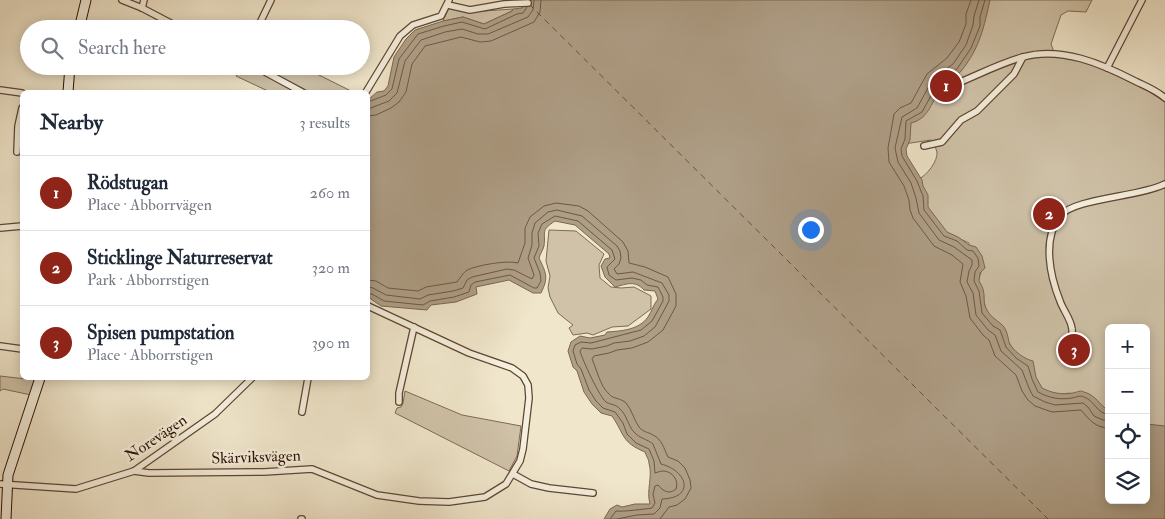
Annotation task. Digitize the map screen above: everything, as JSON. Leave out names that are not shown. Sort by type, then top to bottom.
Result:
[{"type":"street","points":[[81,20],[86,0]]},
{"type":"street","points":[[122,0],[165,20]]},
{"type":"street","points":[[142,8],[144,0]]},
{"type":"street","points":[[261,20],[271,0]]},
{"type":"street","points":[[1107,68],[1142,0]]},
{"type":"street","points":[[367,90],[400,36],[413,26],[440,16],[448,2],[470,10],[504,4],[528,3]]},
{"type":"street","points":[[950,85],[1023,57],[1062,55],[1093,62],[1150,88],[1165,98]]},
{"type":"street","points":[[924,146],[942,142],[962,120],[977,111],[1014,74],[1023,57]]},
{"type":"street","points":[[68,90],[69,75]]},
{"type":"street","points":[[271,75],[298,90]]},
{"type":"street","points":[[0,90],[20,93]]},
{"type":"street","points":[[17,152],[20,117]]},
{"type":"street","points":[[1065,346],[1071,338],[1072,329],[1059,300],[1052,270],[1049,246],[1054,226],[1066,210],[1078,205],[1152,190],[1165,184]]},
{"type":"street","points":[[0,228],[20,226]]},
{"type":"street","name":"Skärviksvägen","points":[[134,471],[264,472],[312,469],[377,495],[418,502],[449,502],[485,496],[506,484],[520,461],[523,449],[529,398],[528,385],[523,376],[512,368],[469,353],[414,327],[370,310]]},
{"type":"street","points":[[399,402],[399,393],[414,327]]},
{"type":"street","points":[[0,346],[20,349]]},
{"type":"street","points":[[6,519],[4,485],[39,380]]},
{"type":"street","name":"Norevägen","points":[[4,485],[76,489],[134,471],[215,414],[250,380]]},
{"type":"street","points":[[302,412],[308,380]]},
{"type":"street","points":[[513,474],[531,484],[592,493]]},
{"type":"shaded area","points":[[986,0],[1092,0],[1086,12],[1068,11],[1061,15],[1051,44],[1054,52],[1053,56],[1057,55],[1087,62],[1145,89],[1165,102],[1165,428],[1150,427],[1150,324],[1105,324],[1105,413],[1069,393],[1059,395],[1056,393],[1053,395],[1039,389],[1026,360],[1018,357],[994,319],[987,313],[978,281],[983,267],[972,246],[945,232],[927,208],[919,179],[931,167],[936,159],[937,152],[931,140],[904,144],[909,124]]},
{"type":"shaded area","points":[[449,8],[470,12],[513,9],[484,24],[463,17],[443,21]]},
{"type":"shaded area","points":[[267,75],[295,90],[266,90],[236,76]]},
{"type":"shaded area","points":[[276,75],[319,75],[349,90],[306,90]]},
{"type":"shaded area","points":[[549,230],[576,231],[604,254],[599,265],[600,278],[611,287],[634,287],[651,296],[651,309],[628,326],[612,327],[593,335],[587,333],[573,335],[569,328],[573,325],[558,313],[550,297],[548,288],[550,276],[546,261]]},
{"type":"shaded area","points":[[0,376],[20,378],[20,380],[36,380],[31,395],[3,389],[0,391]]},
{"type":"shaded area","points":[[405,391],[462,415],[521,426],[517,456],[509,471],[395,413],[397,408],[401,407],[403,403]]},
{"type":"water","points":[[522,0],[990,0],[981,36],[968,61],[960,72],[943,84],[926,114],[911,123],[910,140],[906,149],[907,156],[922,180],[928,195],[928,207],[947,232],[976,247],[982,256],[985,268],[980,273],[979,281],[983,290],[985,307],[1004,327],[1013,348],[1022,356],[1033,361],[1036,377],[1042,388],[1061,394],[1083,391],[1092,395],[1105,408],[1105,504],[1150,504],[1150,424],[1165,426],[1165,519],[604,519],[610,509],[617,505],[622,507],[635,504],[650,504],[649,462],[645,452],[627,441],[612,416],[601,413],[592,404],[584,392],[568,351],[571,342],[580,336],[590,338],[605,335],[607,332],[629,329],[640,325],[648,317],[658,299],[655,291],[644,290],[634,284],[615,287],[605,277],[601,266],[605,259],[610,258],[609,254],[575,225],[555,221],[545,229],[544,246],[539,258],[546,275],[541,293],[533,293],[509,280],[476,287],[477,294],[456,302],[431,305],[427,310],[381,306],[370,298],[370,98],[377,92],[384,91],[388,86],[394,57],[406,39],[415,30],[463,17],[484,24],[513,9],[522,8]]},
{"type":"ferry route","points":[[529,4],[1048,519]]},
{"type":"place","name":"Rödstugan","points":[[946,86]]},
{"type":"place","name":"Sticklinge Naturreservat","points":[[1049,214]]},
{"type":"place","name":"Spisen pumpstation","points":[[1074,350]]}]
